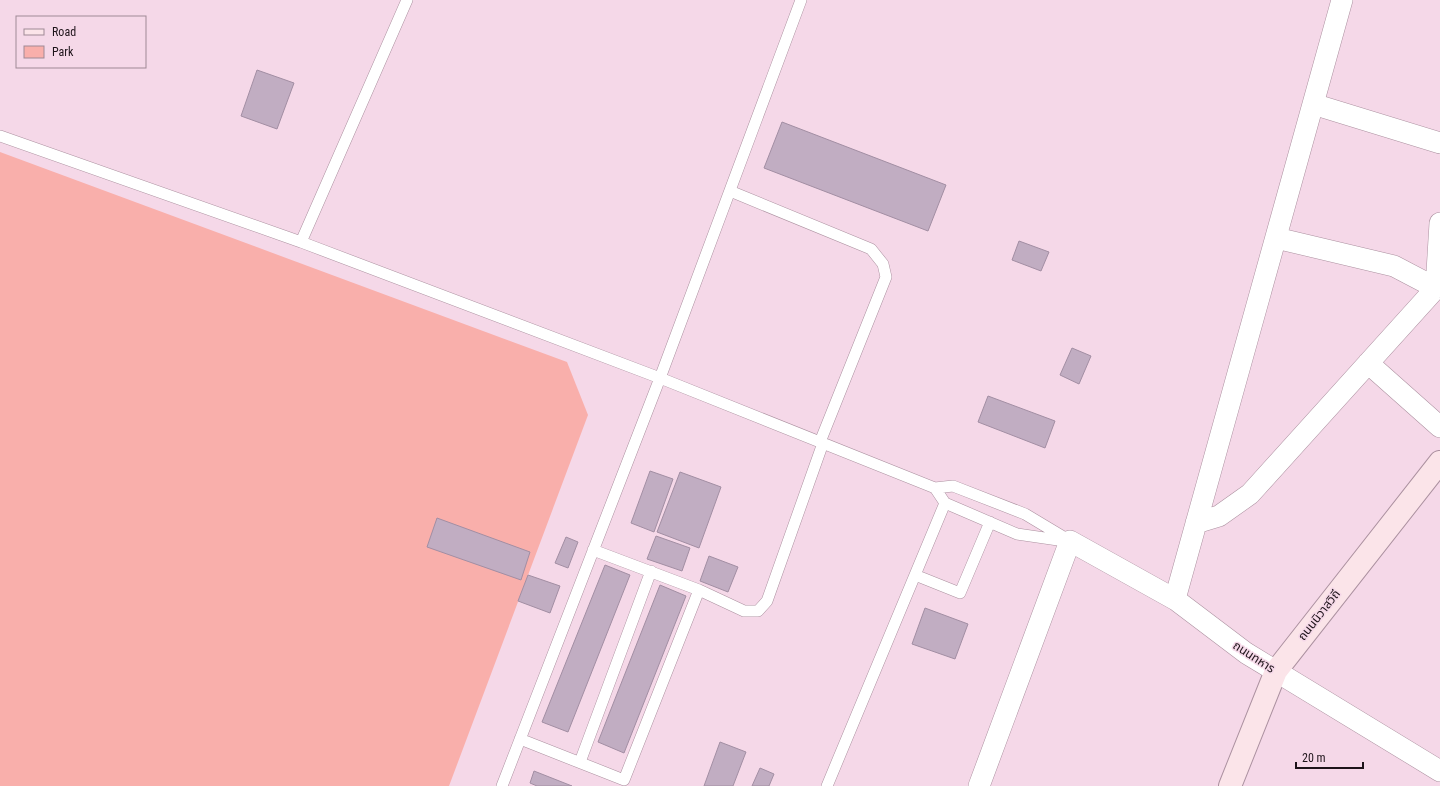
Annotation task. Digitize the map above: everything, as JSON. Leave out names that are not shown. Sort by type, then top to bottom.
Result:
[{"type":"main road","name":"ถนนนิวาสวิถี","points":[[1230,786],[1276,671],[1440,462]]},
{"type":"street","points":[[1175,599],[1342,0]]},
{"type":"street","points":[[1313,104],[1440,142]]},
{"type":"street","points":[[1196,523],[1219,516],[1250,494],[1436,288],[1440,223]]},
{"type":"street","points":[[1276,238],[1394,266],[1436,288]]},
{"type":"street","points":[[1368,363],[1440,427]]},
{"type":"street","points":[[979,786],[1070,541]]},
{"type":"street","name":"ถนนทหาร","points":[[1070,541],[1175,599],[1246,653],[1440,771]]},
{"type":"lane","points":[[302,242],[406,0]]},
{"type":"lane","points":[[502,786],[660,378],[801,0]]},
{"type":"lane","points":[[0,136],[302,242],[660,378],[935,488],[953,486],[1017,511],[1070,541]]},
{"type":"lane","points":[[593,550],[651,570],[744,611],[758,611],[767,601],[821,442],[886,277],[883,264],[871,249],[730,191]]},
{"type":"lane","points":[[935,488],[945,503],[1017,534],[1070,541]]},
{"type":"lane","points":[[827,786],[945,503]]},
{"type":"lane","points":[[915,575],[960,593],[990,522]]},
{"type":"lane","points":[[580,762],[651,570]]},
{"type":"lane","points":[[520,739],[624,780],[699,590]]},
{"type":"green space","points":[[0,152],[567,362],[588,415],[449,786],[0,786]]},
{"type":"building","points":[[257,70],[294,83],[277,129],[241,116]]},
{"type":"building","points":[[782,122],[946,185],[928,231],[764,168]]},
{"type":"building","points":[[1019,241],[1049,252],[1041,271],[1012,260]]},
{"type":"building","points":[[1072,348],[1091,356],[1079,384],[1060,375]]},
{"type":"building","points":[[988,396],[1055,421],[1045,448],[978,422]]},
{"type":"building","points":[[650,471],[673,479],[654,532],[631,523]]},
{"type":"building","points":[[680,472],[721,487],[699,548],[657,532]]},
{"type":"building","points":[[437,518],[530,552],[521,580],[427,547]]},
{"type":"building","points":[[656,536],[690,548],[682,571],[647,559]]},
{"type":"building","points":[[566,537],[578,542],[568,568],[555,563]]},
{"type":"building","points":[[709,556],[738,567],[728,592],[700,581]]},
{"type":"building","points":[[605,565],[630,575],[568,732],[542,722]]},
{"type":"building","points":[[528,575],[560,586],[550,613],[518,601]]},
{"type":"building","points":[[660,585],[686,596],[624,753],[598,742]]},
{"type":"building","points":[[925,608],[968,624],[955,659],[912,644]]},
{"type":"building","points":[[720,742],[746,752],[733,786],[704,786]]},
{"type":"building","points":[[760,768],[774,774],[769,786],[752,786]]},
{"type":"building","points":[[534,771],[572,786],[537,786],[530,783]]}]
